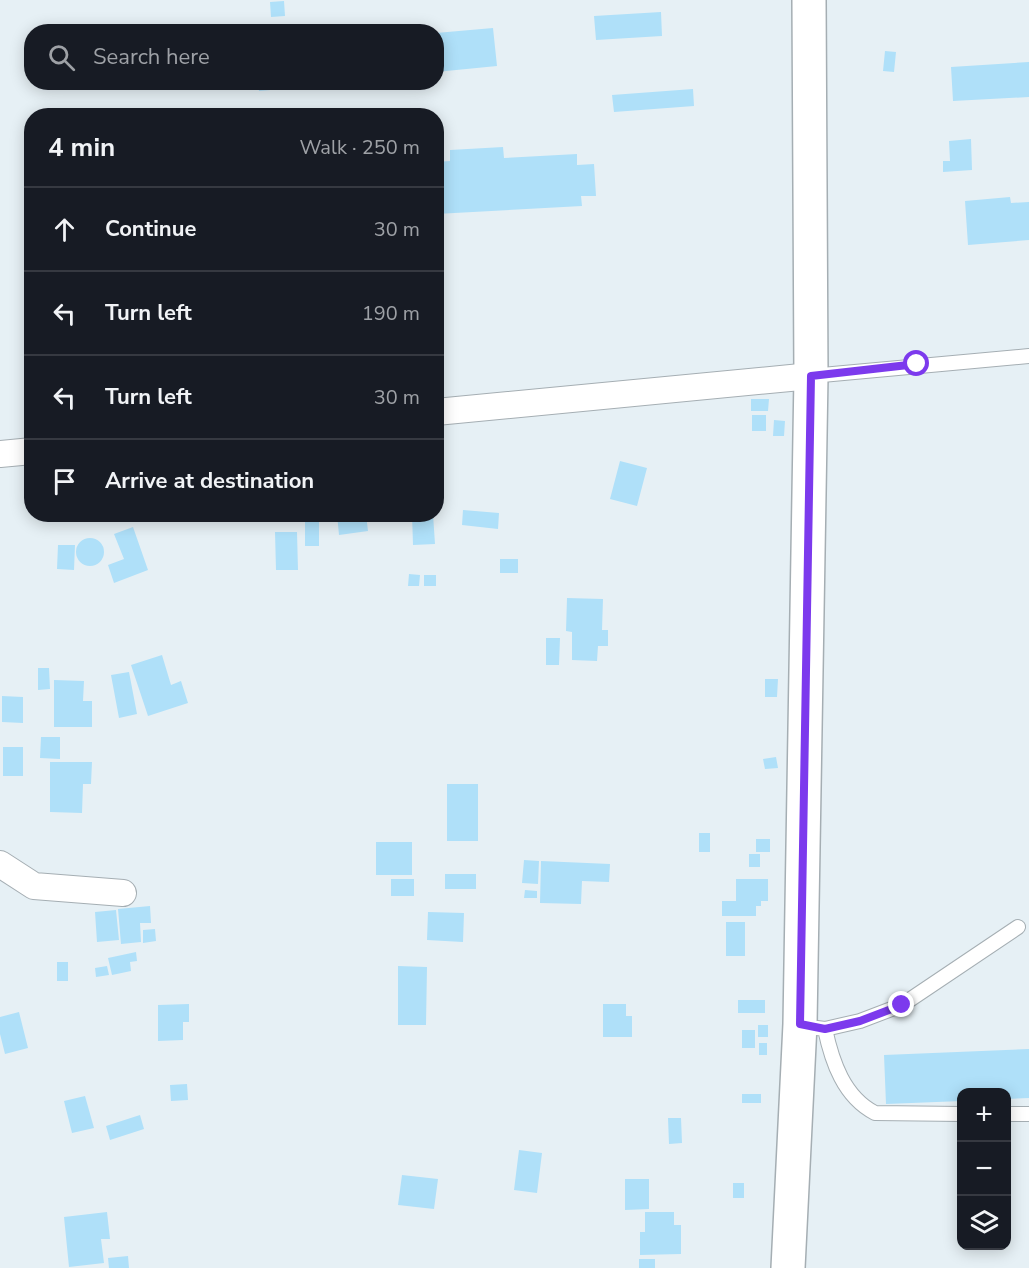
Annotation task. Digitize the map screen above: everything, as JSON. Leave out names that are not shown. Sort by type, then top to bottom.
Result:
[{"type":"main road","points":[[788,1268],[812,1027],[809,0]]},
{"type":"street","points":[[444,411],[811,376]]},
{"type":"street","points":[[0,454],[24,452]]},
{"type":"street","points":[[0,864],[34,886],[123,893]]},
{"type":"lane","points":[[811,376],[1029,356]]},
{"type":"lane","points":[[957,1114],[875,1113],[863,1106],[852,1096],[812,1027],[860,1021],[902,1005],[1018,927]]},
{"type":"lane","points":[[1011,1114],[1029,1114]]},
{"type":"building","points":[[284,1],[285,16],[271,17],[270,2]]},
{"type":"building","points":[[661,12],[662,36],[596,40],[594,16]]},
{"type":"building","points":[[493,28],[497,66],[444,71],[444,32]]},
{"type":"building","points":[[885,51],[896,52],[894,72],[883,71]]},
{"type":"building","points":[[1029,62],[1029,97],[953,101],[951,67]]},
{"type":"building","points":[[693,89],[694,106],[614,112],[612,95]]},
{"type":"building","points":[[971,139],[972,170],[943,172],[943,161],[950,161],[949,141]]},
{"type":"building","points":[[503,147],[504,158],[577,154],[577,165],[594,164],[596,196],[581,196],[582,206],[444,214],[444,161],[450,161],[450,150]]},
{"type":"building","points":[[1010,197],[1011,203],[1029,202],[1029,240],[968,245],[965,201]]},
{"type":"building","points":[[751,399],[769,399],[768,411],[751,411]]},
{"type":"building","points":[[752,415],[766,415],[766,431],[752,431]]},
{"type":"building","points":[[774,420],[785,421],[784,436],[773,436]]},
{"type":"building","points":[[620,461],[647,468],[637,506],[610,499]]},
{"type":"building","points":[[463,510],[499,513],[498,529],[462,525]]},
{"type":"building","points":[[305,522],[319,522],[319,546],[305,546]]},
{"type":"building","points":[[338,522],[367,522],[368,531],[339,535]]},
{"type":"building","points":[[412,522],[434,522],[435,544],[413,545]]},
{"type":"building","points":[[133,527],[148,570],[114,583],[108,565],[124,559],[114,534]]},
{"type":"building","points":[[275,532],[297,532],[298,570],[276,570]]},
{"type":"building","points":[[90,538],[100,542],[104,552],[100,562],[90,566],[80,562],[76,552],[80,542]]},
{"type":"building","points":[[58,545],[75,545],[74,570],[57,569]]},
{"type":"building","points":[[500,559],[518,559],[518,573],[500,573]]},
{"type":"building","points":[[409,574],[420,575],[419,586],[408,586]]},
{"type":"building","points":[[424,575],[436,575],[436,586],[424,586]]},
{"type":"building","points":[[567,598],[603,599],[602,630],[608,630],[608,646],[598,646],[597,661],[572,660],[572,632],[566,631]]},
{"type":"building","points":[[546,638],[560,638],[559,665],[546,665]]},
{"type":"building","points":[[162,655],[171,685],[181,681],[188,703],[148,716],[131,665]]},
{"type":"building","points":[[38,668],[49,668],[50,689],[38,690]]},
{"type":"building","points":[[129,672],[137,714],[119,718],[111,675]]},
{"type":"building","points":[[765,679],[778,679],[777,697],[765,697]]},
{"type":"building","points":[[54,680],[84,681],[83,701],[92,701],[92,727],[54,727]]},
{"type":"building","points":[[2,696],[23,697],[23,723],[2,722]]},
{"type":"building","points":[[41,737],[60,737],[60,759],[40,758]]},
{"type":"building","points":[[3,747],[23,747],[23,776],[3,776]]},
{"type":"building","points":[[776,757],[778,768],[765,769],[763,759]]},
{"type":"building","points":[[50,762],[92,762],[91,784],[83,784],[82,813],[50,812]]},
{"type":"building","points":[[447,784],[478,784],[478,841],[447,841]]},
{"type":"building","points":[[699,833],[710,833],[710,852],[699,852]]},
{"type":"building","points":[[756,839],[770,839],[770,852],[756,852]]},
{"type":"building","points":[[376,842],[412,842],[412,875],[376,875]]},
{"type":"building","points":[[749,854],[760,854],[760,867],[749,867]]},
{"type":"building","points":[[524,860],[539,861],[538,884],[522,883]]},
{"type":"building","points":[[541,861],[610,864],[609,882],[582,881],[581,904],[540,903]]},
{"type":"building","points":[[445,874],[476,874],[476,889],[445,889]]},
{"type":"building","points":[[391,879],[414,879],[414,896],[391,896]]},
{"type":"building","points":[[736,879],[768,879],[768,901],[761,901],[761,906],[756,906],[756,916],[722,916],[722,901],[736,901]]},
{"type":"building","points":[[525,890],[537,891],[537,898],[524,898]]},
{"type":"building","points":[[150,906],[151,923],[140,923],[141,942],[121,944],[118,909]]},
{"type":"building","points":[[116,910],[119,940],[97,942],[95,912]]},
{"type":"building","points":[[428,912],[464,913],[463,942],[427,940]]},
{"type":"building","points":[[726,922],[745,922],[745,956],[726,956]]},
{"type":"building","points":[[155,929],[156,941],[143,943],[143,930]]},
{"type":"building","points":[[136,952],[137,961],[130,962],[131,971],[112,975],[108,958]]},
{"type":"building","points":[[57,962],[68,962],[68,981],[57,981]]},
{"type":"building","points":[[107,966],[109,975],[96,977],[95,968]]},
{"type":"building","points":[[398,966],[427,967],[426,1025],[398,1025]]},
{"type":"building","points":[[738,1000],[765,1000],[765,1013],[738,1013]]},
{"type":"building","points":[[189,1004],[189,1022],[183,1022],[183,1040],[158,1041],[158,1005]]},
{"type":"building","points":[[603,1004],[626,1004],[626,1016],[632,1016],[632,1037],[603,1037]]},
{"type":"building","points":[[19,1012],[28,1048],[5,1054],[0,1034],[0,1017]]},
{"type":"building","points":[[758,1025],[768,1025],[768,1037],[758,1037]]},
{"type":"building","points":[[742,1030],[755,1030],[755,1048],[742,1048]]},
{"type":"building","points":[[759,1043],[767,1043],[767,1055],[759,1055]]},
{"type":"building","points":[[1029,1049],[1029,1098],[1011,1099],[1011,1088],[957,1088],[957,1101],[886,1104],[884,1055]]},
{"type":"building","points":[[187,1084],[188,1100],[171,1101],[170,1085]]},
{"type":"building","points":[[742,1094],[761,1094],[761,1103],[742,1103]]},
{"type":"building","points":[[85,1096],[94,1128],[72,1133],[64,1101]]},
{"type":"building","points":[[140,1115],[144,1129],[110,1140],[106,1126]]},
{"type":"building","points":[[668,1118],[681,1118],[682,1143],[669,1144]]},
{"type":"building","points":[[519,1150],[542,1153],[537,1193],[514,1190]]},
{"type":"building","points":[[402,1175],[438,1179],[434,1209],[398,1205]]},
{"type":"building","points":[[625,1179],[649,1179],[649,1209],[625,1210]]},
{"type":"building","points":[[733,1183],[744,1183],[744,1198],[733,1198]]},
{"type":"building","points":[[107,1212],[110,1239],[101,1239],[104,1263],[69,1267],[64,1217]]},
{"type":"building","points":[[645,1212],[674,1212],[674,1225],[681,1225],[681,1254],[640,1255],[640,1232],[645,1232]]},
{"type":"building","points":[[128,1256],[129,1268],[109,1268],[108,1258]]},
{"type":"building","points":[[639,1259],[655,1259],[655,1268],[639,1268]]},
{"type":"route","points":[[902,1005],[860,1021],[825,1029],[800,1024],[811,376],[917,364]]}]
